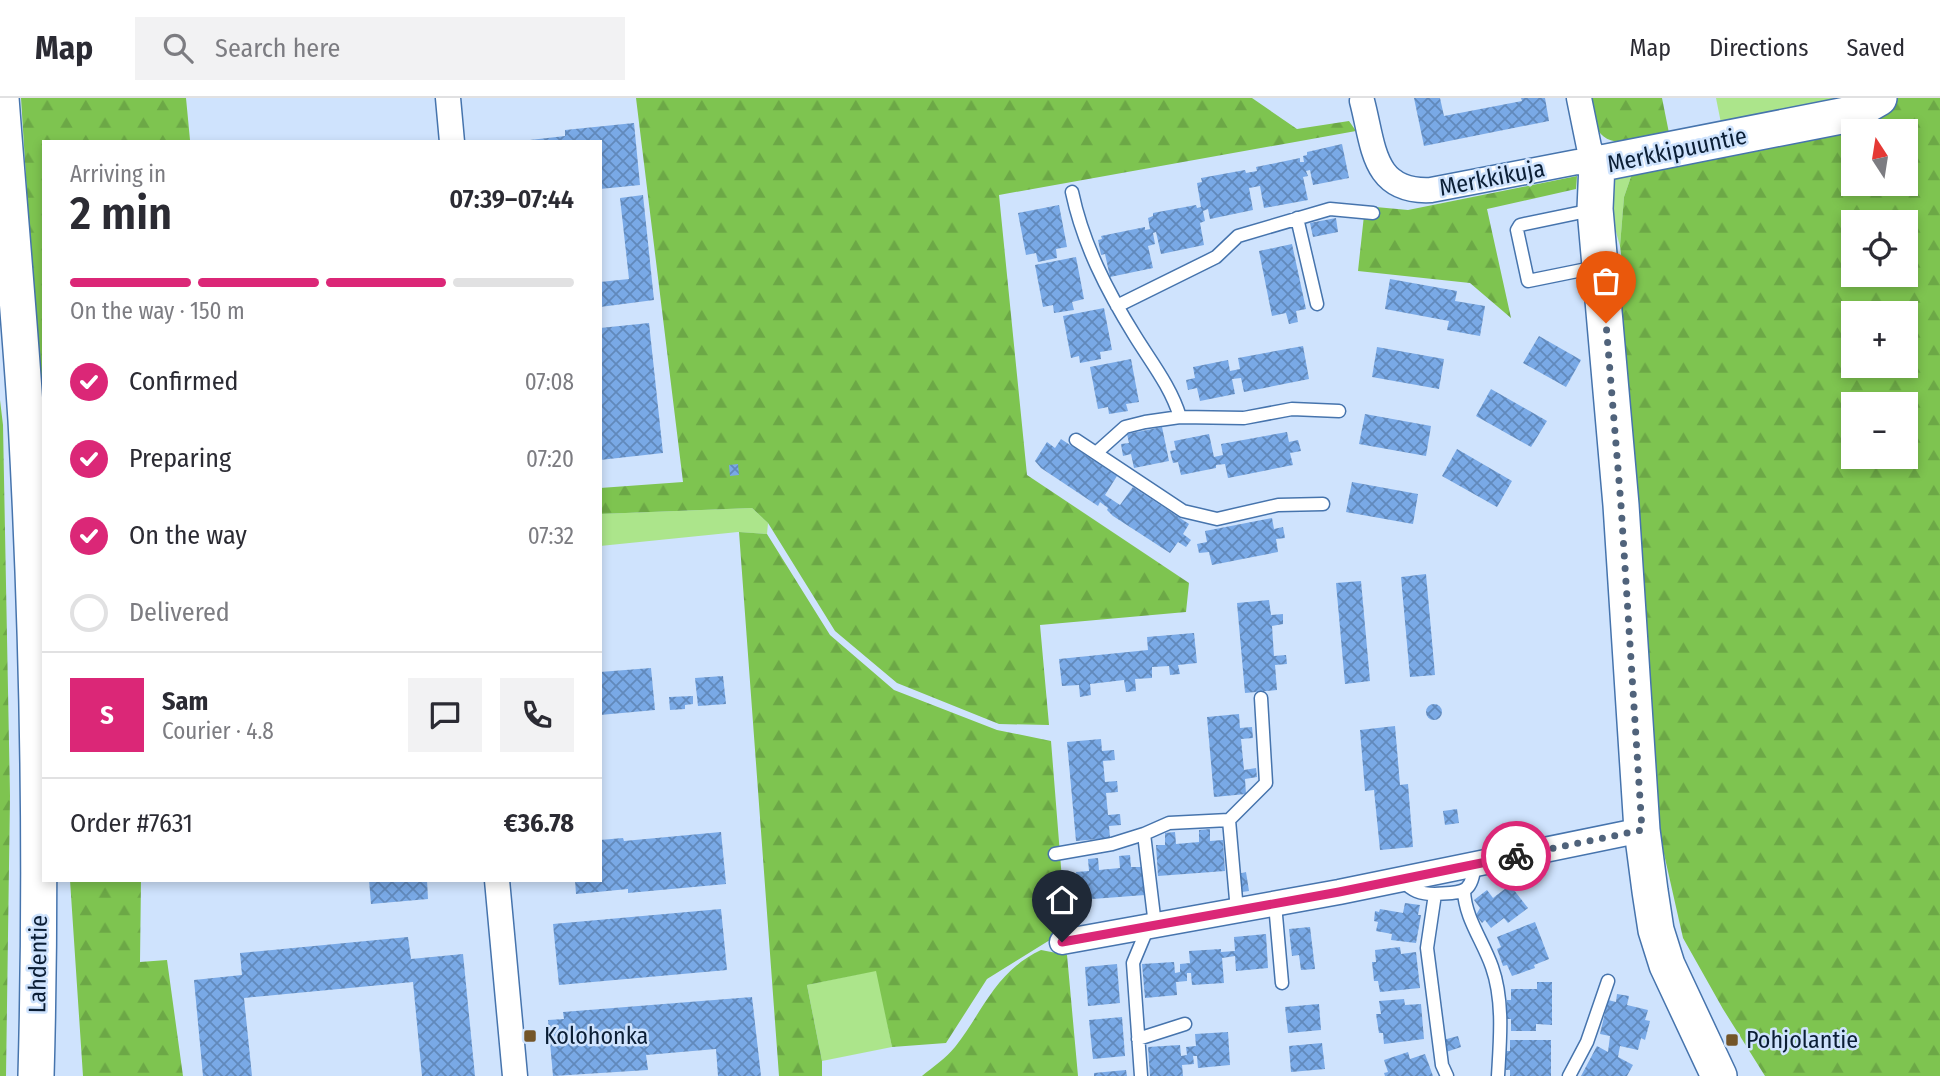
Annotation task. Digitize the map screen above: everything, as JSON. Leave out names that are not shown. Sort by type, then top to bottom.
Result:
[{"type":"street","name":"Lahdentie","points":[[1,98],[26,420],[36,677],[40,930],[36,1076]]},
{"type":"street","points":[[448,98],[452,140]]},
{"type":"street","points":[[1579,98],[1590,147],[1597,164]]},
{"type":"street","name":"Merkkipuuntie","points":[[1719,1076],[1667,965],[1656,930],[1642,830],[1621,505],[1595,209],[1597,164],[1851,114],[1879,98]]},
{"type":"street","name":"Merkkikuja","points":[[1362,101],[1380,168],[1387,178],[1397,185],[1413,190],[1431,190],[1561,164],[1597,164]]},
{"type":"street","points":[[1062,942],[1275,904],[1642,830]]},
{"type":"street","points":[[497,882],[515,1076]]},
{"type":"lane","points":[[1072,192],[1089,249],[1117,306],[1166,383],[1180,417]]},
{"type":"lane","points":[[1117,306],[1216,257],[1238,236],[1330,209],[1373,213]]},
{"type":"lane","points":[[1595,209],[1520,225],[1517,230],[1528,281],[1601,266]]},
{"type":"lane","points":[[1297,218],[1317,304]]},
{"type":"lane","points":[[1096,453],[1125,427],[1180,417],[1244,418],[1292,409],[1339,411]]},
{"type":"lane","points":[[1076,440],[1183,511],[1217,519],[1278,505],[1323,504]]},
{"type":"lane","points":[[1055,854],[1112,844],[1170,823],[1229,820],[1266,783],[1261,698]]},
{"type":"lane","points":[[1229,820],[1237,911]]},
{"type":"lane","points":[[1141,1076],[1133,963],[1152,926],[1144,834]]},
{"type":"lane","points":[[1401,879],[1410,889],[1421,894],[1464,891],[1472,883],[1475,864]]},
{"type":"lane","points":[[1464,891],[1465,904],[1492,966],[1497,986],[1500,1011],[1498,1076]]},
{"type":"lane","points":[[1435,894],[1427,948],[1442,1065],[1447,1076]]},
{"type":"lane","points":[[1275,904],[1282,983]]},
{"type":"lane","points":[[1569,1076],[1587,1042],[1608,981]]},
{"type":"lane","points":[[1138,1039],[1185,1024]]},
{"type":"green space","points":[[21,98],[186,98],[190,140],[42,140],[42,431]]},
{"type":"green space","points":[[636,98],[1252,98],[1297,129],[1349,121],[1356,131],[999,195],[1027,475],[1189,583],[1186,612],[1040,625],[1049,725],[999,724],[897,683],[835,631],[768,523],[752,508],[602,514],[602,488],[683,482]]},
{"type":"green space","points":[[1589,98],[1662,98],[1669,133],[1629,142],[1609,140],[1601,135],[1596,126]]},
{"type":"green space","points":[[1716,98],[1843,98],[1721,123]]},
{"type":"green space","points":[[1898,98],[1940,98],[1940,1076],[1765,1076],[1683,938],[1655,814],[1619,313],[1625,285],[1620,246],[1624,197],[1634,168],[1841,124],[1841,196],[1918,196],[1918,119],[1862,119]]},
{"type":"green space","points":[[1634,168],[1624,197],[1620,246],[1611,214],[1613,178]]},
{"type":"green space","points":[[1577,176],[1576,189],[1487,209],[1511,318],[1470,283],[1358,271],[1365,206],[1408,210]]},
{"type":"green space","points":[[0,400],[3,425],[10,796],[6,1076],[0,1076]]},
{"type":"green space","points":[[752,508],[768,523],[767,534],[738,532],[602,546],[602,514]]},
{"type":"green space","points":[[739,532],[767,534],[830,635],[894,690],[997,730],[1051,741],[1066,930],[987,979],[946,1043],[892,1047],[876,971],[807,985],[822,1061],[822,1076],[779,1076]]},
{"type":"green space","points":[[70,882],[141,882],[140,962],[167,960],[183,1076],[83,1076]]},
{"type":"green space","points":[[1041,950],[1067,955],[1078,1076],[922,1076],[955,1047],[1012,969]]},
{"type":"green space","points":[[877,970],[892,1047],[822,1061],[807,985]]},
{"type":"building","points":[[1414,98],[1440,98],[1444,116],[1522,101],[1521,98],[1545,98],[1549,121],[1424,146]]},
{"type":"building","points":[[634,123],[640,185],[602,189],[602,140],[530,140],[565,136],[565,130]]},
{"type":"building","points":[[1342,144],[1349,178],[1313,185],[1310,170],[1306,171],[1308,176],[1303,177],[1308,200],[1264,208],[1260,186],[1249,188],[1253,210],[1210,219],[1208,209],[1203,211],[1205,221],[1200,223],[1204,245],[1161,254],[1156,232],[1153,233],[1155,244],[1148,246],[1153,268],[1110,277],[1105,254],[1101,255],[1098,240],[1102,239],[1101,236],[1145,227],[1145,230],[1150,229],[1148,218],[1153,216],[1153,213],[1196,205],[1197,208],[1201,207],[1197,183],[1202,182],[1201,178],[1245,170],[1246,173],[1257,171],[1256,167],[1300,158],[1300,162],[1304,162],[1303,156],[1307,155],[1307,152]]},
{"type":"building","points":[[643,195],[654,300],[602,307],[602,282],[629,279],[620,198]]},
{"type":"building","points":[[1059,205],[1067,247],[1056,249],[1057,258],[1038,262],[1036,253],[1026,255],[1018,213]]},
{"type":"building","points":[[1336,218],[1338,232],[1313,237],[1310,223]]},
{"type":"building","points":[[1292,244],[1306,309],[1296,311],[1298,322],[1289,324],[1286,313],[1272,316],[1259,251]]},
{"type":"building","points":[[1076,257],[1084,299],[1072,302],[1074,310],[1054,313],[1053,305],[1043,307],[1035,265]]},
{"type":"building","points":[[1390,279],[1457,291],[1455,301],[1485,306],[1480,336],[1447,330],[1449,321],[1385,309]]},
{"type":"building","points":[[1104,308],[1112,350],[1100,352],[1101,359],[1080,363],[1079,356],[1071,358],[1063,316]]},
{"type":"building","points":[[649,323],[663,453],[602,460],[602,328]]},
{"type":"building","points":[[1539,336],[1581,360],[1566,387],[1523,363]]},
{"type":"building","points":[[1303,346],[1309,379],[1244,392],[1241,378],[1232,379],[1235,394],[1200,401],[1197,388],[1188,390],[1186,380],[1195,378],[1193,367],[1228,360],[1230,371],[1240,369],[1238,358]]},
{"type":"building","points":[[1377,347],[1444,359],[1439,389],[1372,377]]},
{"type":"building","points":[[1131,359],[1139,402],[1126,404],[1128,411],[1109,414],[1108,407],[1098,409],[1090,367]]},
{"type":"building","points":[[1491,389],[1547,421],[1531,447],[1476,416]]},
{"type":"building","points":[[1365,414],[1431,426],[1426,456],[1359,444]]},
{"type":"building","points":[[1162,427],[1169,461],[1134,468],[1131,454],[1123,456],[1121,444],[1129,443],[1127,434]]},
{"type":"building","points":[[1287,432],[1289,442],[1298,440],[1301,451],[1290,453],[1293,465],[1228,478],[1225,464],[1181,475],[1178,462],[1173,463],[1170,451],[1176,450],[1174,441],[1209,434],[1214,457],[1223,455],[1221,444]]},
{"type":"building","points":[[1061,439],[1117,476],[1105,495],[1120,505],[1133,487],[1189,524],[1183,534],[1191,540],[1186,547],[1178,542],[1170,553],[1113,516],[1100,502],[1098,506],[1041,468],[1035,461],[1047,442],[1055,448]]},
{"type":"building","points":[[1457,449],[1512,481],[1497,507],[1442,476]]},
{"type":"building","points":[[738,464],[739,475],[730,476],[729,465]]},
{"type":"building","points":[[1352,482],[1418,494],[1413,524],[1346,512]]},
{"type":"building","points":[[1272,518],[1274,529],[1283,527],[1285,538],[1276,539],[1278,552],[1212,565],[1209,552],[1199,553],[1197,544],[1207,542],[1205,531]]},
{"type":"building","points":[[1426,574],[1435,675],[1410,677],[1401,577]]},
{"type":"building","points":[[1361,581],[1370,681],[1345,684],[1336,583]]},
{"type":"building","points":[[1269,600],[1271,615],[1283,614],[1283,624],[1272,626],[1274,656],[1286,655],[1287,664],[1275,665],[1277,690],[1245,693],[1237,603]]},
{"type":"building","points":[[1194,633],[1197,663],[1178,665],[1180,674],[1170,675],[1169,666],[1152,667],[1152,678],[1135,679],[1136,691],[1126,692],[1124,680],[1090,684],[1091,695],[1080,697],[1079,685],[1062,686],[1059,659],[1148,650],[1147,637]]},
{"type":"building","points":[[651,668],[655,710],[602,715],[602,672]]},
{"type":"building","points":[[723,676],[726,704],[698,706],[695,678]]},
{"type":"building","points":[[693,696],[693,704],[685,705],[685,709],[670,710],[669,697]]},
{"type":"building","points":[[1434,704],[1440,706],[1440,718],[1434,720],[1428,718],[1426,712],[1428,706]]},
{"type":"building","points":[[1239,714],[1240,728],[1252,727],[1253,738],[1241,739],[1244,770],[1256,768],[1257,777],[1245,779],[1246,794],[1214,797],[1207,717]]},
{"type":"building","points":[[1395,726],[1400,785],[1408,784],[1413,847],[1380,850],[1374,790],[1365,791],[1360,730]]},
{"type":"building","points":[[1101,739],[1102,751],[1114,750],[1115,760],[1103,761],[1105,782],[1117,781],[1118,792],[1106,793],[1108,815],[1120,814],[1121,825],[1109,826],[1110,838],[1076,841],[1067,742]]},
{"type":"building","points":[[1457,809],[1459,823],[1445,825],[1443,811]]},
{"type":"building","points":[[1210,829],[1210,841],[1223,840],[1225,871],[1158,876],[1156,845],[1165,845],[1165,833],[1175,832],[1176,844],[1199,842],[1199,830]]},
{"type":"building","points":[[721,832],[726,884],[628,893],[628,889],[576,894],[575,882],[602,882],[602,840],[623,838],[624,841]]},
{"type":"building","points":[[1130,855],[1131,867],[1143,867],[1145,895],[1079,900],[1076,872],[1089,871],[1088,859],[1098,858],[1099,870],[1120,868],[1119,856]]},
{"type":"building","points":[[1246,872],[1249,891],[1242,892],[1238,874]]},
{"type":"building","points":[[369,882],[427,882],[428,899],[371,904]]},
{"type":"building","points":[[1510,885],[1528,908],[1508,923],[1504,918],[1491,928],[1485,920],[1482,923],[1476,915],[1480,908],[1474,900],[1487,890],[1493,898]]},
{"type":"building","points":[[1405,903],[1420,905],[1416,943],[1391,940],[1392,934],[1376,931],[1378,922],[1374,921],[1375,911],[1379,912],[1380,909],[1403,913]]},
{"type":"building","points":[[721,909],[727,970],[559,985],[553,924]]},
{"type":"building","points":[[1535,922],[1549,959],[1534,965],[1535,968],[1512,976],[1507,965],[1503,966],[1497,949],[1501,947],[1497,937]]},
{"type":"building","points":[[1310,927],[1315,969],[1301,970],[1299,955],[1292,956],[1289,929]]},
{"type":"building","points":[[1266,934],[1268,968],[1236,971],[1235,956],[1222,958],[1224,983],[1192,985],[1191,973],[1187,973],[1187,981],[1176,982],[1177,995],[1145,998],[1142,964],[1174,962],[1175,973],[1180,972],[1180,964],[1190,963],[1189,951],[1235,951],[1234,937]]},
{"type":"building","points":[[408,937],[411,959],[463,954],[475,1076],[422,1076],[413,982],[244,998],[252,1076],[203,1076],[194,980],[242,975],[240,953]]},
{"type":"building","points":[[1400,947],[1401,954],[1416,952],[1420,988],[1380,992],[1378,981],[1374,981],[1372,962],[1376,962],[1375,950]]},
{"type":"building","points":[[1117,964],[1120,1003],[1088,1006],[1085,967]]},
{"type":"building","points":[[1537,982],[1552,982],[1552,1025],[1536,1024],[1536,1031],[1511,1031],[1511,1019],[1507,1019],[1507,1000],[1511,1000],[1511,989],[1537,989]]},
{"type":"building","points":[[1617,994],[1629,996],[1627,1005],[1648,1010],[1645,1020],[1650,1021],[1645,1040],[1641,1038],[1638,1050],[1620,1046],[1618,1057],[1633,1065],[1627,1076],[1581,1076],[1597,1046],[1608,1052],[1610,1036],[1600,1034],[1608,1000],[1616,1002]]},
{"type":"building","points":[[752,997],[761,1076],[718,1076],[716,1049],[646,1055],[648,1070],[553,1076],[548,1020],[564,1019],[563,1012]]},
{"type":"building","points":[[1404,999],[1405,1005],[1421,1004],[1424,1039],[1384,1044],[1376,1014],[1381,1014],[1379,1001]]},
{"type":"building","points":[[1319,1004],[1321,1030],[1288,1033],[1285,1007]]},
{"type":"building","points":[[1122,1017],[1125,1056],[1093,1059],[1089,1020]]},
{"type":"building","points":[[1228,1032],[1230,1065],[1198,1068],[1197,1056],[1193,1056],[1194,1064],[1182,1065],[1183,1076],[1150,1076],[1148,1047],[1180,1045],[1181,1056],[1187,1055],[1186,1047],[1196,1046],[1195,1034]]},
{"type":"building","points":[[1458,1036],[1461,1047],[1446,1052],[1443,1040]]},
{"type":"building","points":[[1510,1040],[1551,1040],[1551,1076],[1510,1076],[1510,1070],[1506,1070],[1506,1051],[1510,1051]]},
{"type":"building","points":[[1322,1043],[1325,1069],[1291,1072],[1289,1046]]},
{"type":"building","points":[[1408,1052],[1410,1059],[1425,1054],[1433,1076],[1385,1076],[1384,1073],[1388,1072],[1384,1060]]},
{"type":"building","points":[[1126,1070],[1127,1076],[1094,1076],[1094,1073]]},
{"type":"way so far","points":[[1516,856],[1642,830],[1606,323]]},
{"type":"place","name":"Kolohonka","points":[[530,1036]]},
{"type":"place","name":"Pohjolantie","points":[[1732,1040]]},
{"type":"route","points":[[1062,942],[1339,892],[1516,856]]}]
